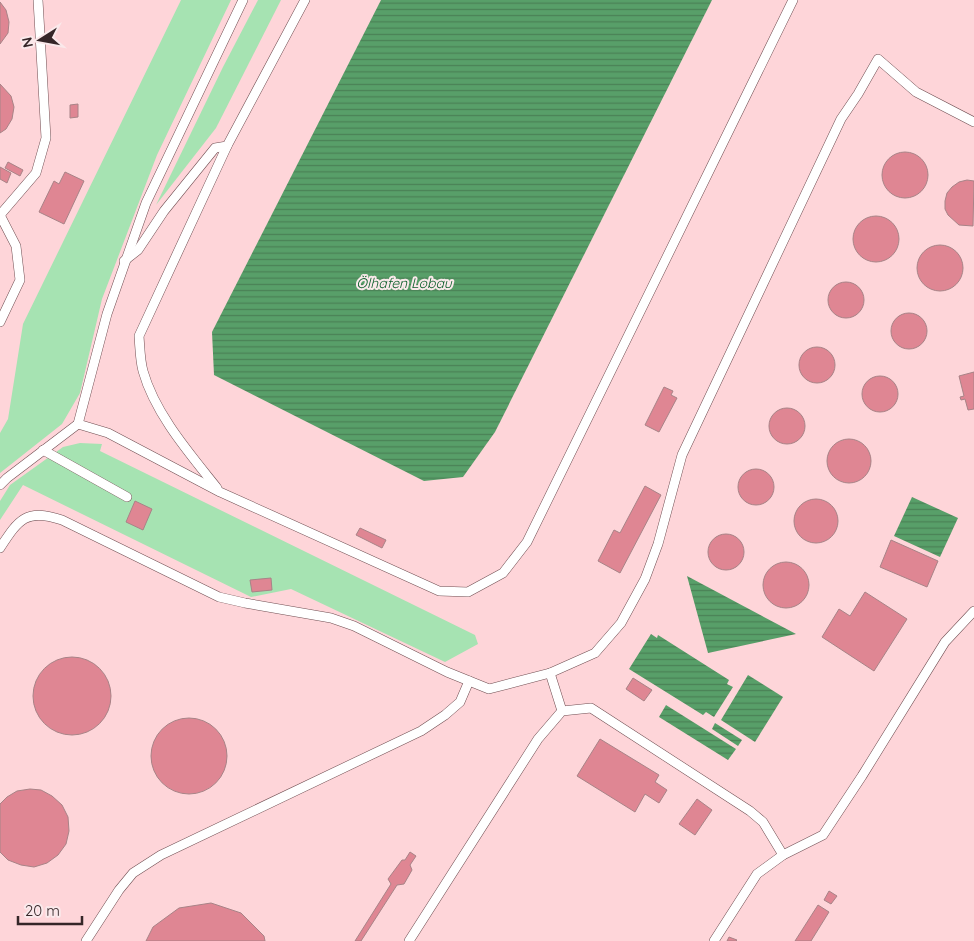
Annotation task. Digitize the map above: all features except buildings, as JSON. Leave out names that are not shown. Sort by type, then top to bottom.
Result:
[{"type":"lane","points":[[0,322],[20,280],[16,246],[0,215],[36,173],[46,138],[38,0]]},
{"type":"lane","points":[[0,485],[78,424],[106,314],[146,203],[243,0]]},
{"type":"lane","points":[[220,492],[184,446],[150,392],[142,369],[139,336],[228,146],[305,0]]},
{"type":"lane","points":[[78,424],[108,433],[220,492],[439,591],[468,592],[503,573],[527,542],[793,0]]},
{"type":"lane","points":[[0,548],[10,532],[22,520],[34,514],[45,514],[62,520],[219,596],[245,603],[331,618],[354,626],[447,672],[489,689],[550,673],[595,653],[620,623],[645,579],[658,544],[682,455],[841,119],[878,59],[916,92],[974,122]]},
{"type":"lane","points":[[124,261],[138,250],[164,211],[215,148],[228,146]]},
{"type":"lane","points":[[43,450],[128,497]]},
{"type":"lane","points":[[714,941],[757,874],[783,855],[823,835],[946,642],[974,611]]},
{"type":"lane","points":[[550,673],[562,711]]},
{"type":"lane","points":[[86,941],[119,890],[134,873],[161,855],[421,731],[460,702],[469,681]]},
{"type":"lane","points":[[409,941],[538,739],[562,711],[590,708],[750,811],[763,822],[783,855]]},
{"type":"shaded area","points":[[181,0],[231,0],[157,155],[102,299],[80,393],[62,424],[0,473],[0,433],[8,419],[23,324]]},
{"type":"shaded area","points":[[258,0],[281,0],[216,128],[156,205],[223,67]]},
{"type":"shaded area","points":[[80,443],[102,444],[100,451],[475,635],[478,644],[445,662],[291,589],[251,597],[23,485],[0,520],[0,501],[10,485],[63,447]]},
{"type":"water","name":"Ölhafen Lobau","points":[[381,0],[712,0],[495,432],[463,477],[424,481],[214,375],[212,332]]},
{"type":"water","points":[[912,497],[958,518],[940,557],[894,536]]},
{"type":"water","points":[[687,576],[796,634],[708,653]]},
{"type":"water","points":[[651,634],[657,638],[658,635],[729,680],[727,684],[733,687],[714,717],[706,712],[703,715],[629,669]]},
{"type":"water","points":[[748,675],[783,697],[755,742],[721,720]]},
{"type":"water","points":[[666,705],[736,749],[728,760],[659,717]]},
{"type":"water","points":[[715,723],[742,740],[738,746],[712,729]]}]
